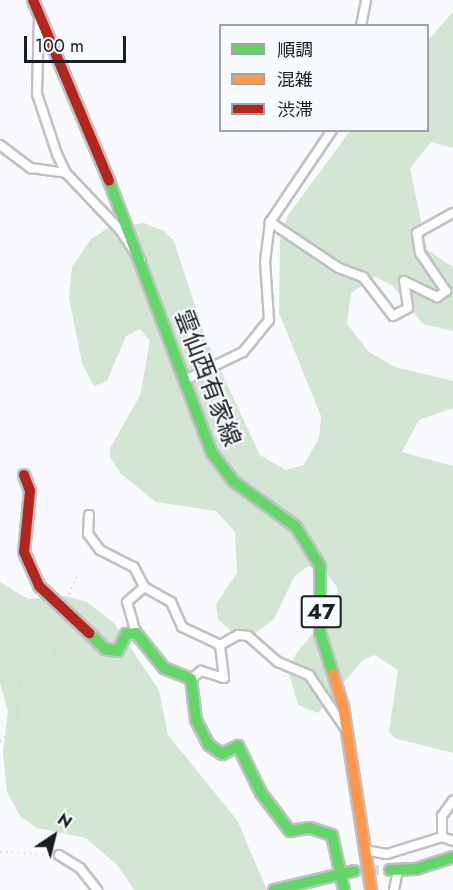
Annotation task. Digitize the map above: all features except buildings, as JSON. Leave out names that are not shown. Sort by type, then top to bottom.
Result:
[{"type":"main road","name":"雲仙西有家線","points":[[33,0],[142,262],[185,381],[222,470],[310,543],[320,566],[320,633],[348,732],[371,890]]},
{"type":"main road","points":[[24,475],[30,491],[24,552],[39,586],[63,605],[86,633],[111,651],[118,651],[126,634],[136,633],[164,668],[191,679],[196,720],[209,745],[222,754],[238,746],[261,793],[290,831],[310,828],[332,834],[338,873],[344,890]]},
{"type":"main road","points":[[394,870],[453,857]]},
{"type":"main road","points":[[274,890],[354,871]]},
{"type":"street","points":[[361,24],[366,0]]},
{"type":"street","points":[[39,15],[37,94],[66,173],[120,230],[142,262]]},
{"type":"street","points":[[185,381],[243,352],[269,320],[265,262],[270,222],[331,132]]},
{"type":"street","points":[[0,145],[31,168],[66,173]]},
{"type":"street","points":[[270,222],[339,268],[363,277],[393,316],[408,308],[404,281],[437,297],[446,291],[420,253],[417,233],[453,213]]},
{"type":"street","points":[[89,515],[88,534],[100,550],[134,567],[144,587],[171,602],[182,627],[220,645]]},
{"type":"street","points":[[136,633],[127,602],[144,587]]},
{"type":"street","points":[[220,645],[238,635],[248,636],[278,662],[309,675],[348,732]]},
{"type":"street","points":[[191,679],[201,671],[224,678],[220,645]]},
{"type":"street","points":[[442,837],[442,816],[453,800]]},
{"type":"street","points":[[364,850],[387,854],[442,837],[453,841]]},
{"type":"street","points":[[59,855],[80,868],[97,890]]},
{"type":"street","points":[[394,870],[394,890]]},
{"type":"path","points":[[0,742],[16,725],[19,684],[54,662],[63,605],[78,574]]},
{"type":"path","points":[[0,852],[59,855]]},
{"type":"green space","points":[[453,12],[453,148],[431,142],[410,168],[427,250],[453,267],[453,331],[423,324],[392,285],[375,277],[351,293],[347,324],[369,352],[395,367],[453,381],[453,408],[419,420],[402,452],[453,466],[453,753],[394,738],[389,732],[398,670],[375,655],[363,660],[318,713],[298,705],[289,673],[293,658],[337,602],[337,587],[326,573],[308,566],[294,577],[274,619],[251,636],[232,632],[218,619],[216,604],[237,573],[235,532],[216,511],[156,502],[121,474],[110,457],[110,448],[140,396],[150,341],[140,329],[126,336],[107,381],[94,386],[82,363],[69,298],[72,267],[91,239],[108,228],[144,223],[164,231],[174,241],[205,337],[260,455],[286,470],[304,465],[319,438],[321,416],[279,313],[280,240],[288,215],[349,132],[429,132],[429,39]]},
{"type":"green space","points":[[0,582],[28,599],[65,596],[87,602],[114,623],[159,690],[168,735],[237,820],[267,890],[134,890],[118,866],[86,838],[37,828],[20,816],[7,792],[3,752],[8,712],[0,683]]},
{"type":"tunnel","points":[[354,871],[390,870]]},
{"type":"traffic: fast","points":[[109,181],[212,453],[233,481],[296,527],[320,566],[320,633],[333,674]]},
{"type":"traffic: fast","points":[[89,633],[105,649],[118,651],[126,634],[136,633],[164,668],[191,679],[196,720],[209,745],[222,754],[238,746],[261,793],[290,831],[310,828],[332,835],[344,890]]},
{"type":"traffic: fast","points":[[390,870],[416,869],[453,857]]},
{"type":"traffic: fast","points":[[274,890],[354,871]]},
{"type":"traffic: slow","points":[[333,674],[343,706],[371,890]]},
{"type":"traffic: jam","points":[[33,0],[109,181]]},
{"type":"traffic: jam","points":[[24,475],[30,491],[24,552],[39,586],[89,633]]}]
